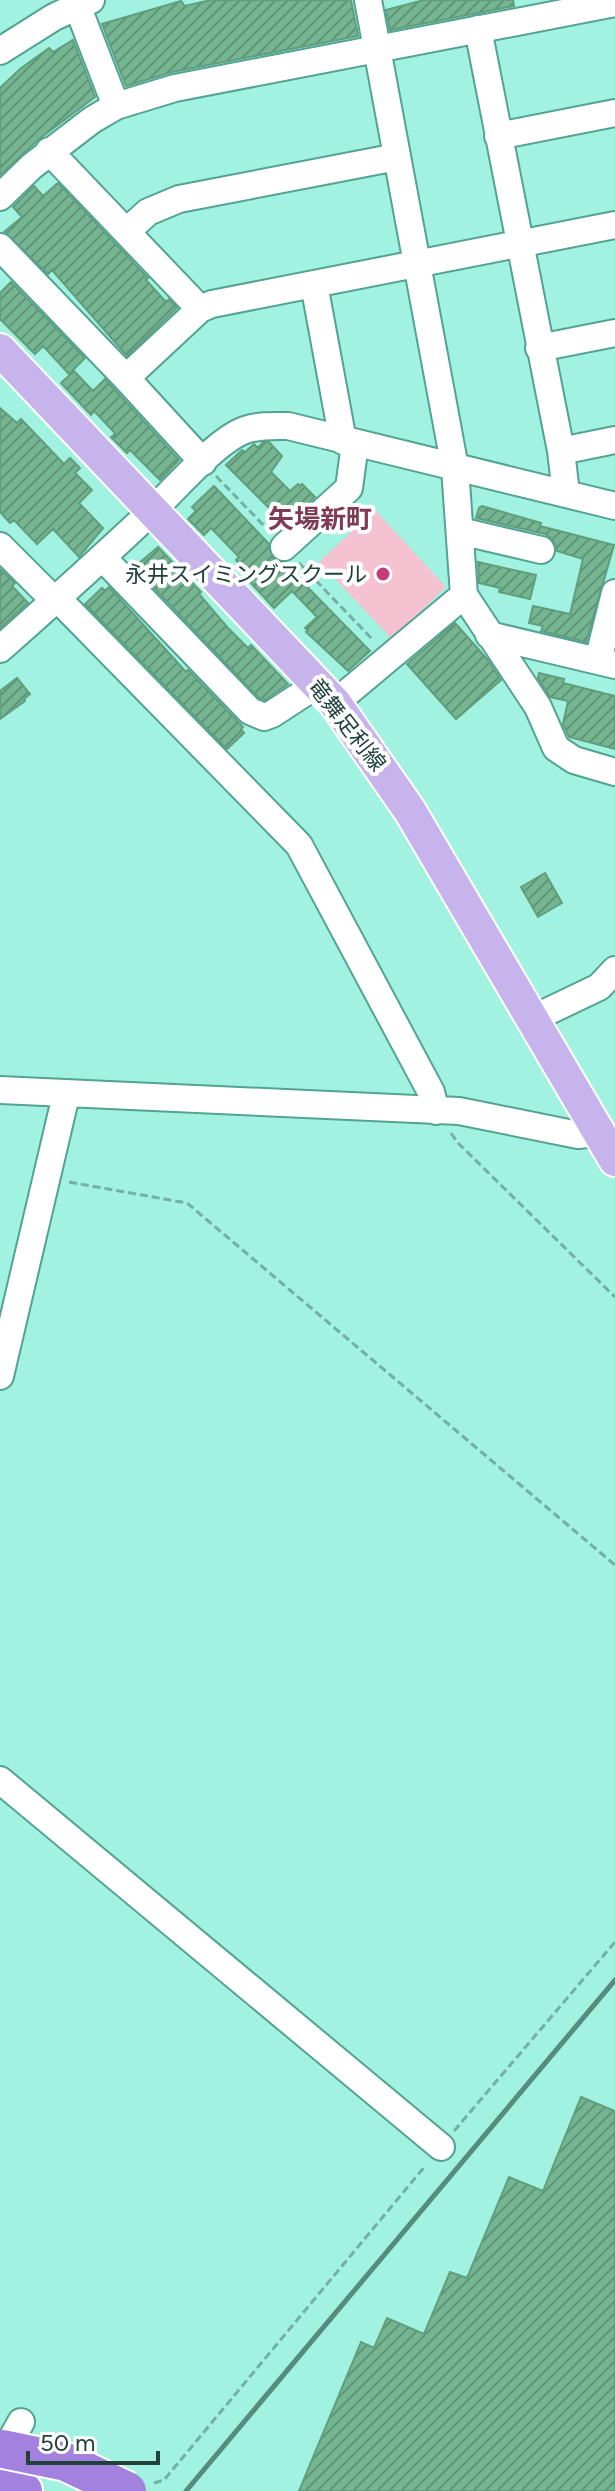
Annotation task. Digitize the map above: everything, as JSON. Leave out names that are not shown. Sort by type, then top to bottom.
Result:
[{"type":"highway","points":[[5,2451],[66,2462],[136,2486]]},
{"type":"highway","points":[[5,2451],[23,2491]]},
{"type":"highway","points":[[5,2451],[85,2491]]},
{"type":"main road","name":"竜舞足利線","points":[[0,350],[327,694],[410,811],[615,1160]]},
{"type":"street","points":[[368,0],[455,468],[464,595],[538,707],[556,748],[574,760],[615,772]]},
{"type":"street","points":[[0,51],[81,2],[116,106]]},
{"type":"street","points":[[0,197],[49,151],[116,106],[175,88],[615,3]]},
{"type":"street","points":[[478,29],[561,451],[566,493]]},
{"type":"street","points":[[498,136],[615,113]]},
{"type":"street","points":[[49,151],[200,309]]},
{"type":"street","points":[[127,231],[148,212],[179,199],[397,157]]},
{"type":"street","points":[[126,378],[200,309],[615,225]]},
{"type":"street","points":[[0,247],[203,462]]},
{"type":"street","points":[[284,547],[349,488],[349,442],[314,284]]},
{"type":"street","points":[[539,348],[615,333]]},
{"type":"street","points":[[0,649],[203,462],[230,438],[246,430],[268,425],[288,426],[615,506]]},
{"type":"street","points":[[561,451],[615,440]]},
{"type":"street","points":[[460,531],[541,550]]},
{"type":"street","points":[[0,546],[299,845],[431,1092],[436,1111]]},
{"type":"street","points":[[102,557],[250,711],[264,717],[327,694],[464,595]]},
{"type":"street","points":[[489,635],[607,663],[615,593]]},
{"type":"street","points":[[530,1020],[613,979]]},
{"type":"street","points":[[0,1090],[459,1111],[578,1135],[597,1133]]},
{"type":"street","points":[[0,1376],[66,1095]]},
{"type":"street","points":[[0,1780],[441,2147]]},
{"type":"path","points":[[436,1111],[458,1143],[615,1297]]},
{"type":"path","points":[[45,1177],[187,1203],[615,1565]]},
{"type":"path","points":[[136,2486],[164,2480],[615,1942]]},
{"type":"shaded area","name":"永井スイミングスクール","points":[[375,510],[446,587],[392,639],[319,562]]},
{"type":"building","points":[[211,0],[351,0],[358,36],[172,72],[126,86],[102,24],[181,1],[185,6]]},
{"type":"building","points":[[424,0],[513,0],[514,6],[390,30],[386,10]]},
{"type":"building","points":[[73,40],[95,97],[39,139],[0,175],[0,88],[49,48],[53,52]]},
{"type":"building","points":[[58,183],[148,278],[146,280],[166,302],[169,299],[177,308],[127,356],[52,270],[48,274],[4,232],[22,217],[13,207],[34,186],[43,196]]},
{"type":"building","points":[[11,282],[85,358],[69,374],[43,346],[35,354],[0,319],[0,293]]},
{"type":"building","points":[[74,371],[93,391],[105,379],[179,460],[160,480],[130,450],[127,453],[111,437],[115,434],[113,431],[94,411],[91,415],[61,383]]},
{"type":"building","points":[[0,408],[17,423],[21,419],[64,464],[70,458],[80,468],[75,473],[92,490],[79,503],[103,528],[79,557],[53,529],[37,544],[14,520],[10,523],[0,512]]},
{"type":"building","points":[[263,442],[269,442],[282,456],[271,472],[290,491],[302,484],[315,497],[285,524],[226,465],[242,450],[245,452],[254,444],[258,448]]},
{"type":"building","points":[[214,486],[269,544],[273,558],[284,563],[370,651],[348,671],[306,632],[305,628],[317,617],[292,591],[274,608],[237,568],[240,565],[236,560],[239,557],[211,528],[204,535],[188,519],[196,511],[192,507]]},
{"type":"building","points":[[482,506],[541,523],[540,526],[614,545],[586,642],[541,631],[543,626],[529,623],[533,606],[570,614],[583,559],[557,551],[552,539],[545,534],[476,518]]},
{"type":"building","points":[[158,547],[201,592],[199,594],[228,628],[248,648],[251,645],[288,684],[265,700],[259,698],[137,570],[140,567],[138,564]]},
{"type":"building","points":[[478,562],[536,575],[530,599],[499,592],[500,588],[479,583]]},
{"type":"building","points":[[0,569],[15,583],[12,586],[28,603],[0,628]]},
{"type":"building","points":[[109,587],[186,672],[188,670],[243,727],[244,733],[227,749],[85,604],[102,588],[105,591]]},
{"type":"building","points":[[455,623],[488,660],[501,680],[456,719],[407,664]]},
{"type":"building","points":[[539,673],[564,679],[563,683],[615,696],[615,749],[569,737],[563,724],[568,701],[550,697],[538,678]]},
{"type":"building","points":[[17,678],[30,694],[0,719],[0,691]]},
{"type":"building","points":[[545,873],[562,903],[538,917],[521,887]]},
{"type":"building","points":[[581,2097],[615,2111],[615,2491],[299,2491],[361,2342],[374,2348],[387,2318],[424,2334],[450,2272],[467,2278],[509,2177],[543,2191]]},
{"type":"railway","points":[[186,2491],[615,1980]]},
{"type":"place","name":"永井スイミングスクール","points":[[383,574]]},
{"type":"district","name":"矢場新町","points":[[320,519]]}]
